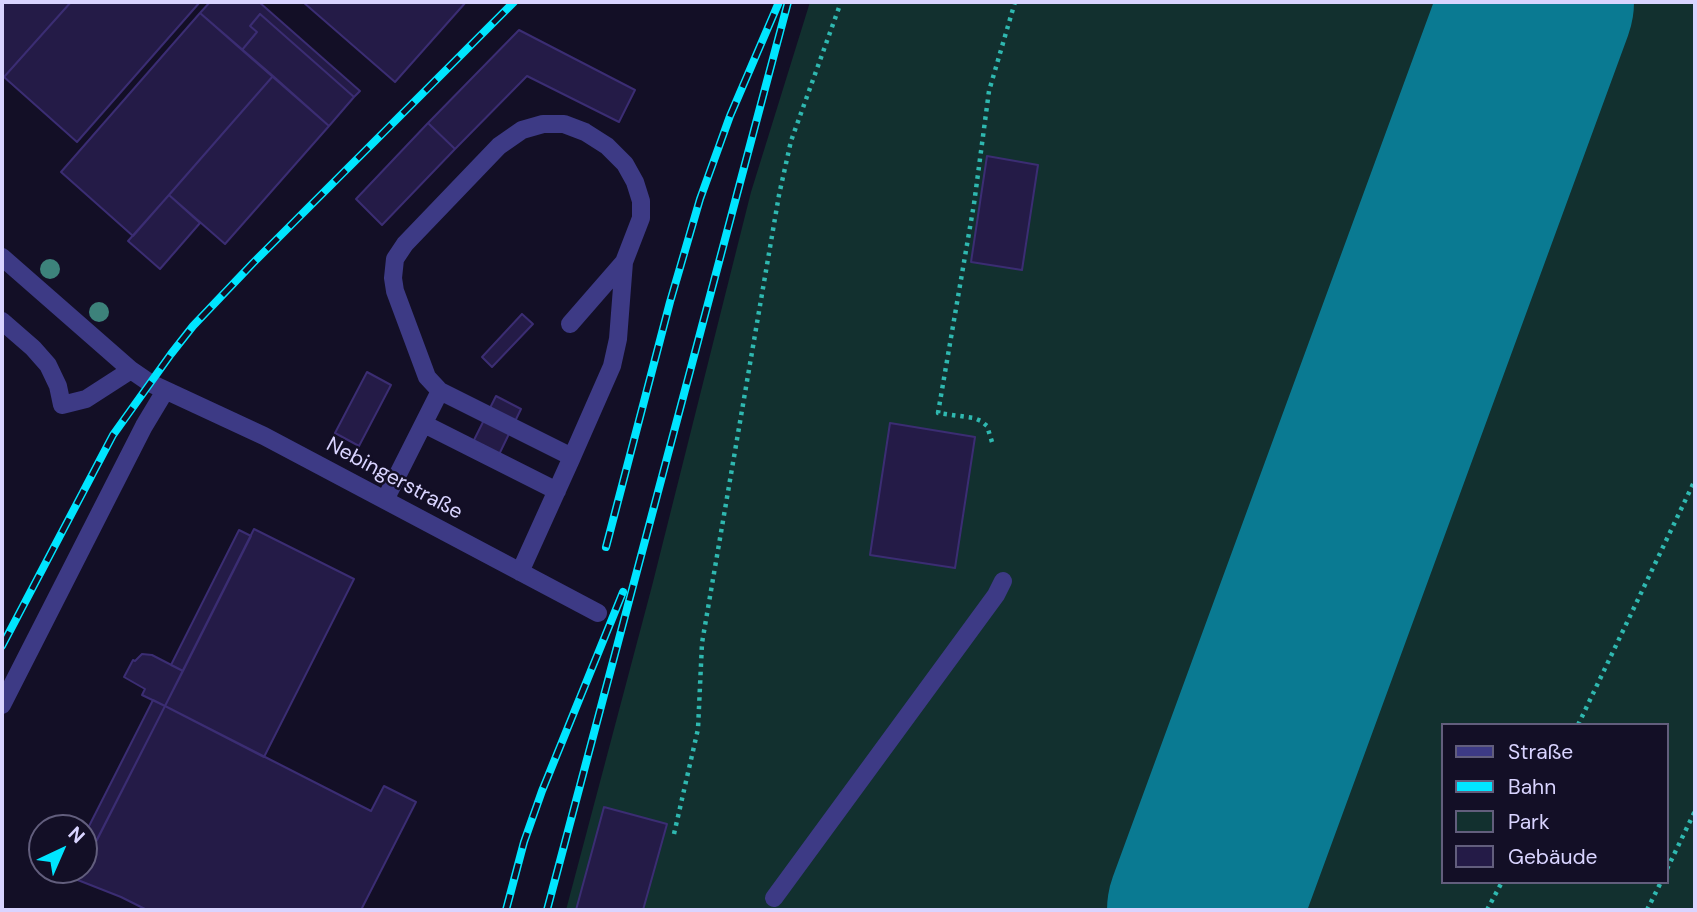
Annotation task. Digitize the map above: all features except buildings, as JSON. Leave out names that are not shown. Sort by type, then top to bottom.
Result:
[{"type":"street","points":[[520,572],[557,491],[572,457],[612,366],[618,339],[624,261],[641,218],[641,201],[635,182],[625,164],[607,146],[585,132],[564,124],[543,124],[522,130],[499,146],[405,244],[395,259],[393,278],[395,291],[426,377],[440,391],[572,457]]},
{"type":"street","name":"Nebingerstraße","points":[[2,257],[131,370],[165,391],[264,436],[598,613]]},
{"type":"street","points":[[570,324],[624,261]]},
{"type":"street","points":[[2,321],[48,365],[58,386],[62,405],[86,399],[131,370]]},
{"type":"street","points":[[2,705],[144,426],[165,391]]},
{"type":"street","points":[[385,500],[440,391]]},
{"type":"street","points":[[424,424],[557,491]]},
{"type":"street","points":[[774,898],[980,616],[1003,580]]},
{"type":"path","points":[[674,834],[698,729],[702,643],[779,195],[791,141],[841,2]]},
{"type":"path","points":[[992,442],[987,426],[981,421],[938,413],[974,204],[989,91],[1015,2]]},
{"type":"path","points":[[1579,723],[1695,480]]},
{"type":"path","points":[[1669,865],[1695,811]]},
{"type":"path","points":[[1487,910],[1501,884]]},
{"type":"path","points":[[1647,910],[1660,884]]},
{"type":"green space","points":[[810,2],[1695,2],[1695,910],[566,910],[652,586],[751,192]]},
{"type":"runway","points":[[1204,910],[1537,2]]},
{"type":"railway","points":[[2,646],[113,435],[193,326],[514,2]]},
{"type":"railway","points":[[606,547],[670,302],[700,199],[730,116],[779,2]]},
{"type":"railway","points":[[547,910],[788,2]]},
{"type":"railway","points":[[506,910],[524,842],[542,791],[623,592]]}]
